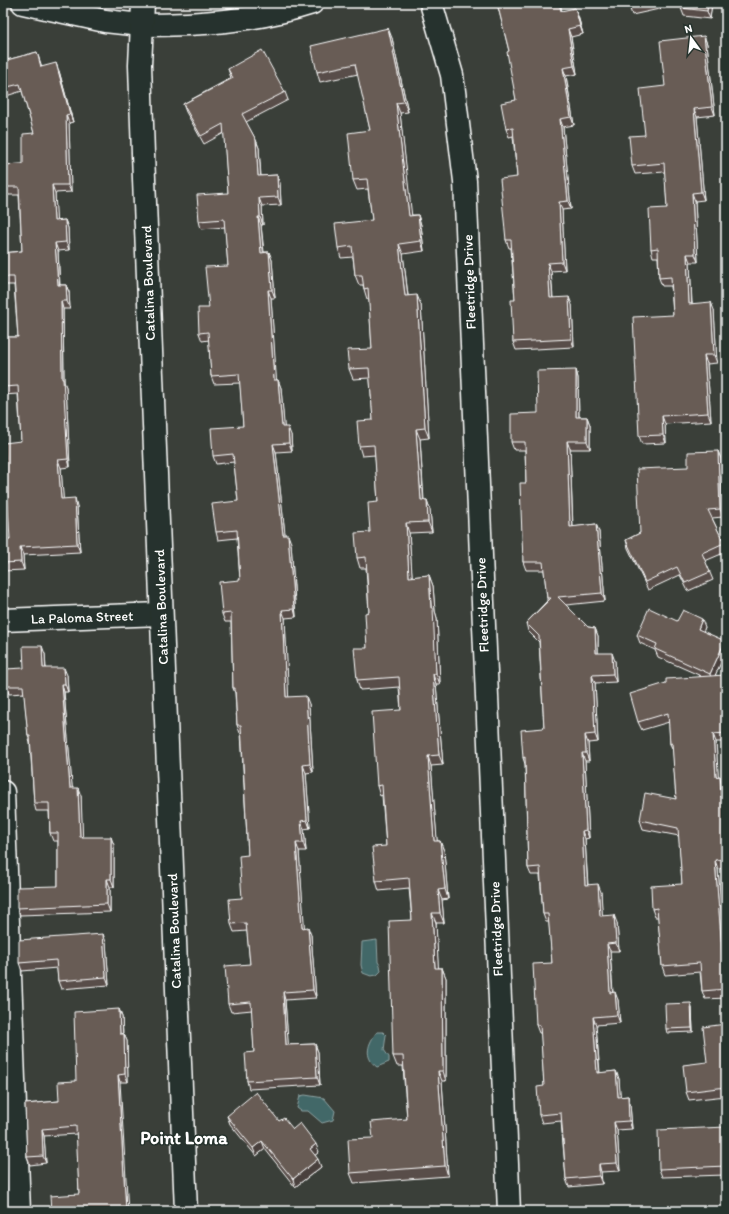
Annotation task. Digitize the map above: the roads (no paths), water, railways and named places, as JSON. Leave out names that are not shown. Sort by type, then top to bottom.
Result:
[{"type":"street","points":[[23,3],[105,21],[141,24],[230,21],[266,16],[312,3]]},
{"type":"street","name":"Catalina Boulevard","points":[[143,3],[140,65],[143,154],[186,1211]]},
{"type":"street","name":"Fleetridge Drive","points":[[431,3],[452,75],[465,181],[508,1211]]},
{"type":"street","name":"La Paloma Street","points":[[3,620],[161,614]]},
{"type":"street","points":[[3,792],[19,1211]]},
{"type":"water","points":[[377,940],[378,962],[381,971],[377,975],[371,976],[363,973],[361,965],[362,942]]},
{"type":"water","points":[[377,1032],[383,1032],[386,1035],[384,1050],[389,1057],[389,1062],[377,1067],[370,1059],[368,1050],[371,1041]]},
{"type":"water","points":[[305,1095],[324,1098],[335,1111],[333,1120],[322,1123],[308,1111],[301,1111],[297,1108],[300,1096]]},
{"type":"district","name":"Point Loma","points":[[184,1138]]}]
